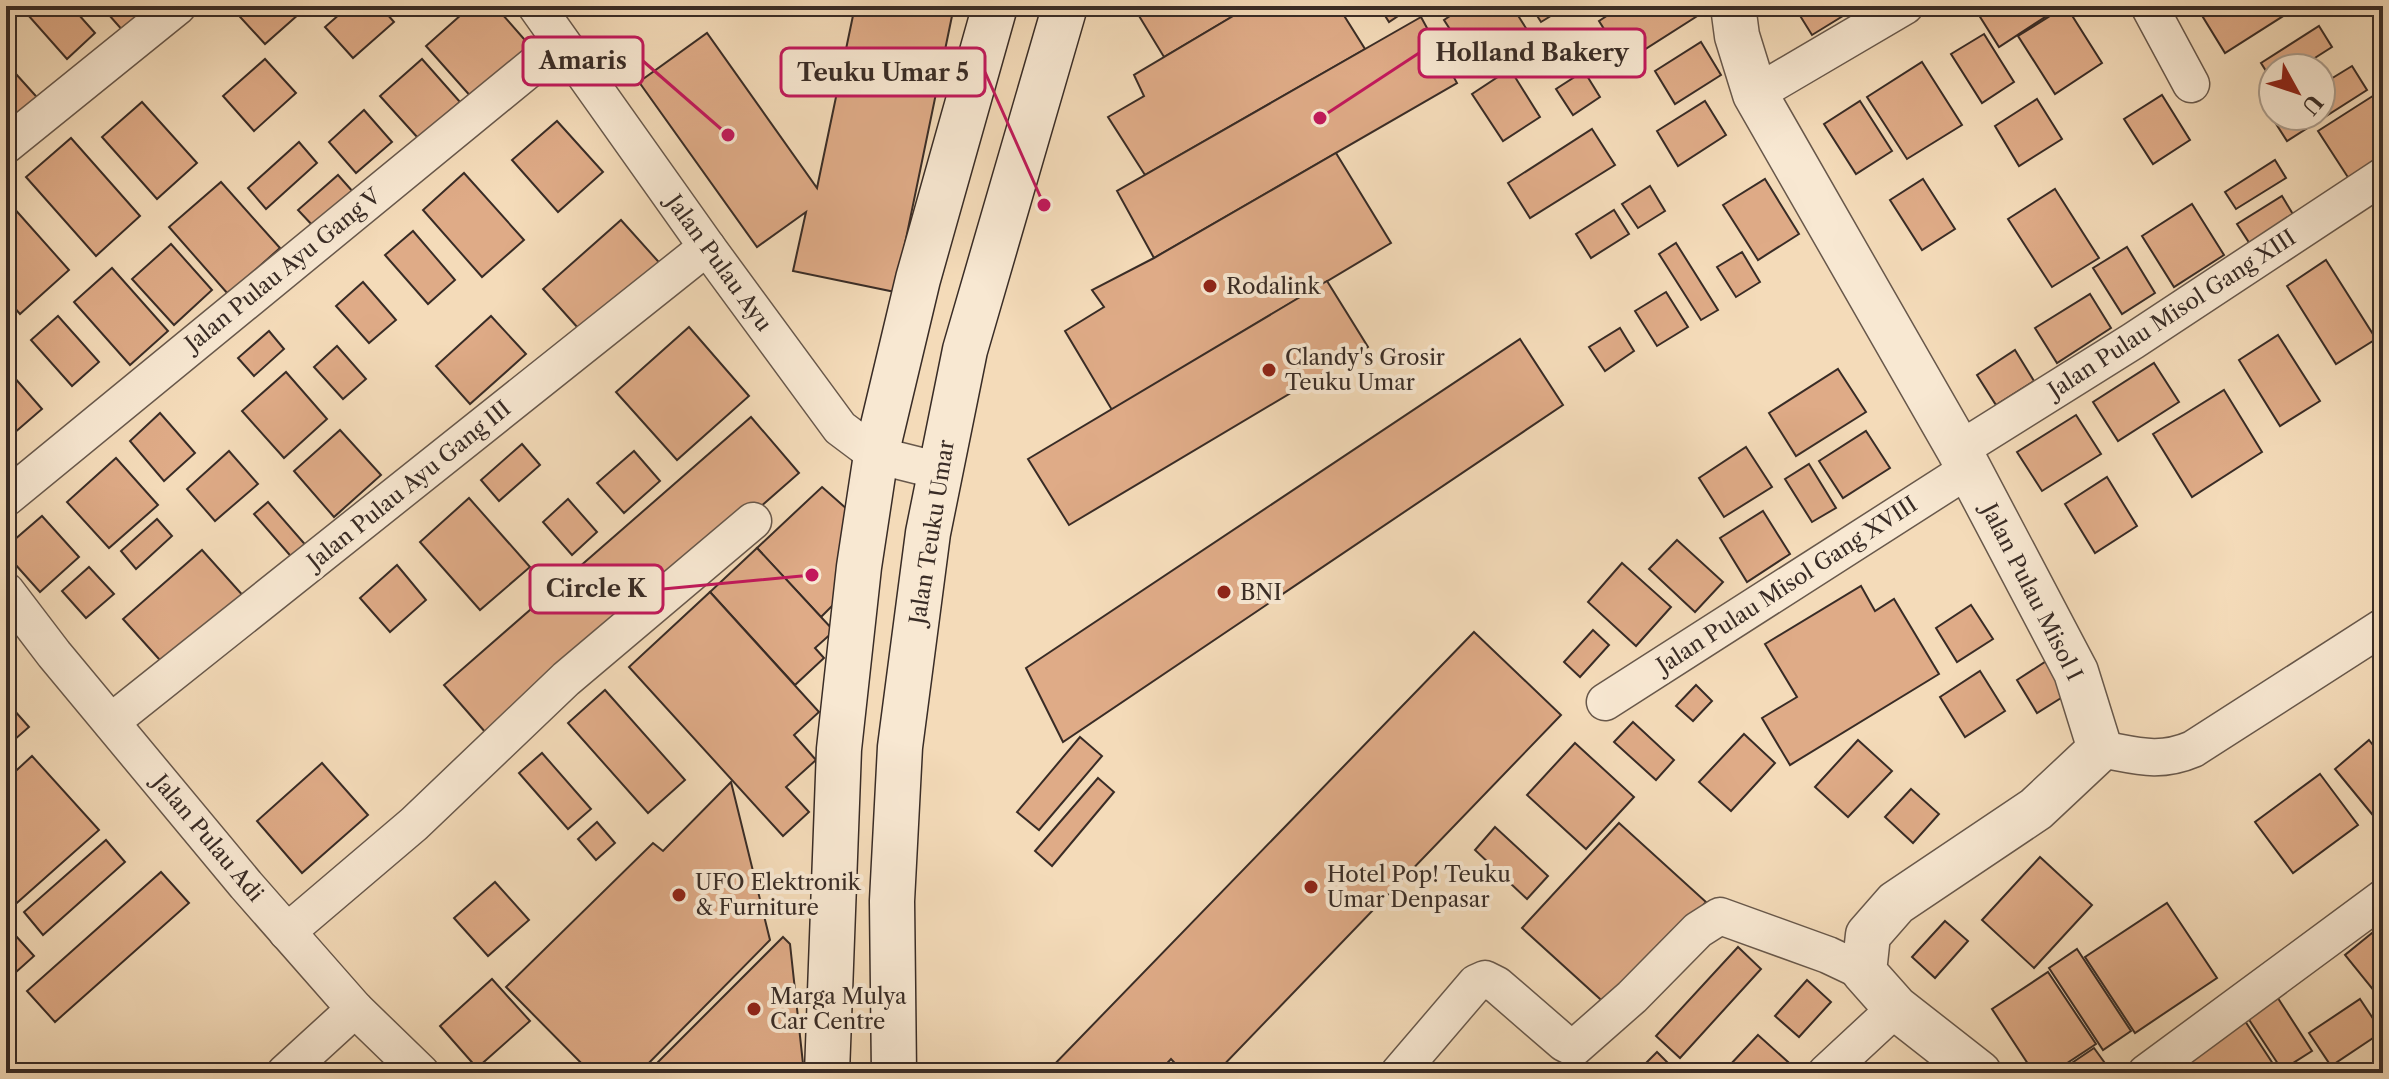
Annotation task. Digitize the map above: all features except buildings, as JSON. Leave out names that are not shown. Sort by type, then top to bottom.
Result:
[{"type":"main road","points":[[827,1073],[839,749],[859,567],[876,455],[918,279],[995,6]]},
{"type":"main road","name":"Jalan Teuku Umar","points":[[894,1073],[892,901],[900,747],[928,533],[965,350],[1065,6]]},
{"type":"main road","name":"Jalan Pulau Misol I","points":[[1733,6],[1737,36],[1755,94],[1964,459],[2076,672],[2100,749]]},
{"type":"main road","points":[[1979,1073],[1896,1008],[1864,972],[1868,935],[1896,903],[2036,809],[2100,749]]},
{"type":"street","points":[[6,145],[178,6]]},
{"type":"street","name":"Jalan Pulau Ayu","points":[[536,6],[840,428],[876,455],[940,471]]},
{"type":"street","points":[[1755,94],[1905,6]]},
{"type":"street","points":[[2149,6],[2191,84]]},
{"type":"street","name":"Jalan Pulau Ayu Gang V","points":[[6,498],[561,43]]},
{"type":"street","name":"Jalan Pulau Misol Gang XIII","points":[[1964,459],[2133,341],[2383,176]]},
{"type":"street","name":"Jalan Pulau Ayu Gang III","points":[[111,722],[707,247]]},
{"type":"street","name":"Jalan Pulau Misol Gang XVIII","points":[[1605,702],[1964,459]]},
{"type":"street","points":[[287,932],[414,824],[566,679],[753,521]]},
{"type":"street","name":"Jalan Pulau Adi","points":[[6,591],[54,654],[287,932],[355,1009],[421,1073]]},
{"type":"street","points":[[2100,749],[2152,758],[2176,756],[2193,749],[2383,627]]},
{"type":"street","points":[[2146,1073],[2383,898]]},
{"type":"street","points":[[1399,1073],[1476,983],[1485,979],[1497,985],[1564,1043],[1574,1048],[1632,997],[1698,930],[1720,916],[1828,955],[1864,972]]},
{"type":"street","points":[[1826,1073],[1896,1008]]},
{"type":"street","points":[[285,1073],[355,1009]]},
{"type":"place","name":"Holland Bakery","points":[[1320,118]]},
{"type":"place","name":"Amaris","points":[[728,135]]},
{"type":"place","name":"Teuku Umar 5","points":[[1044,205]]},
{"type":"place","name":"Rodalink","points":[[1210,286]]},
{"type":"place","name":"Clandy's Grosir Teuku Umar","points":[[1269,370]]},
{"type":"place","name":"Circle K","points":[[812,575]]},
{"type":"place","name":"BNI","points":[[1224,592]]},
{"type":"place","name":"Hotel Pop! Teuku Umar Denpasar","points":[[1311,887]]},
{"type":"place","name":"UFO Elektronik & Furniture","points":[[679,895]]},
{"type":"place","name":"Marga Mulya Car Centre","points":[[754,1009]]}]
